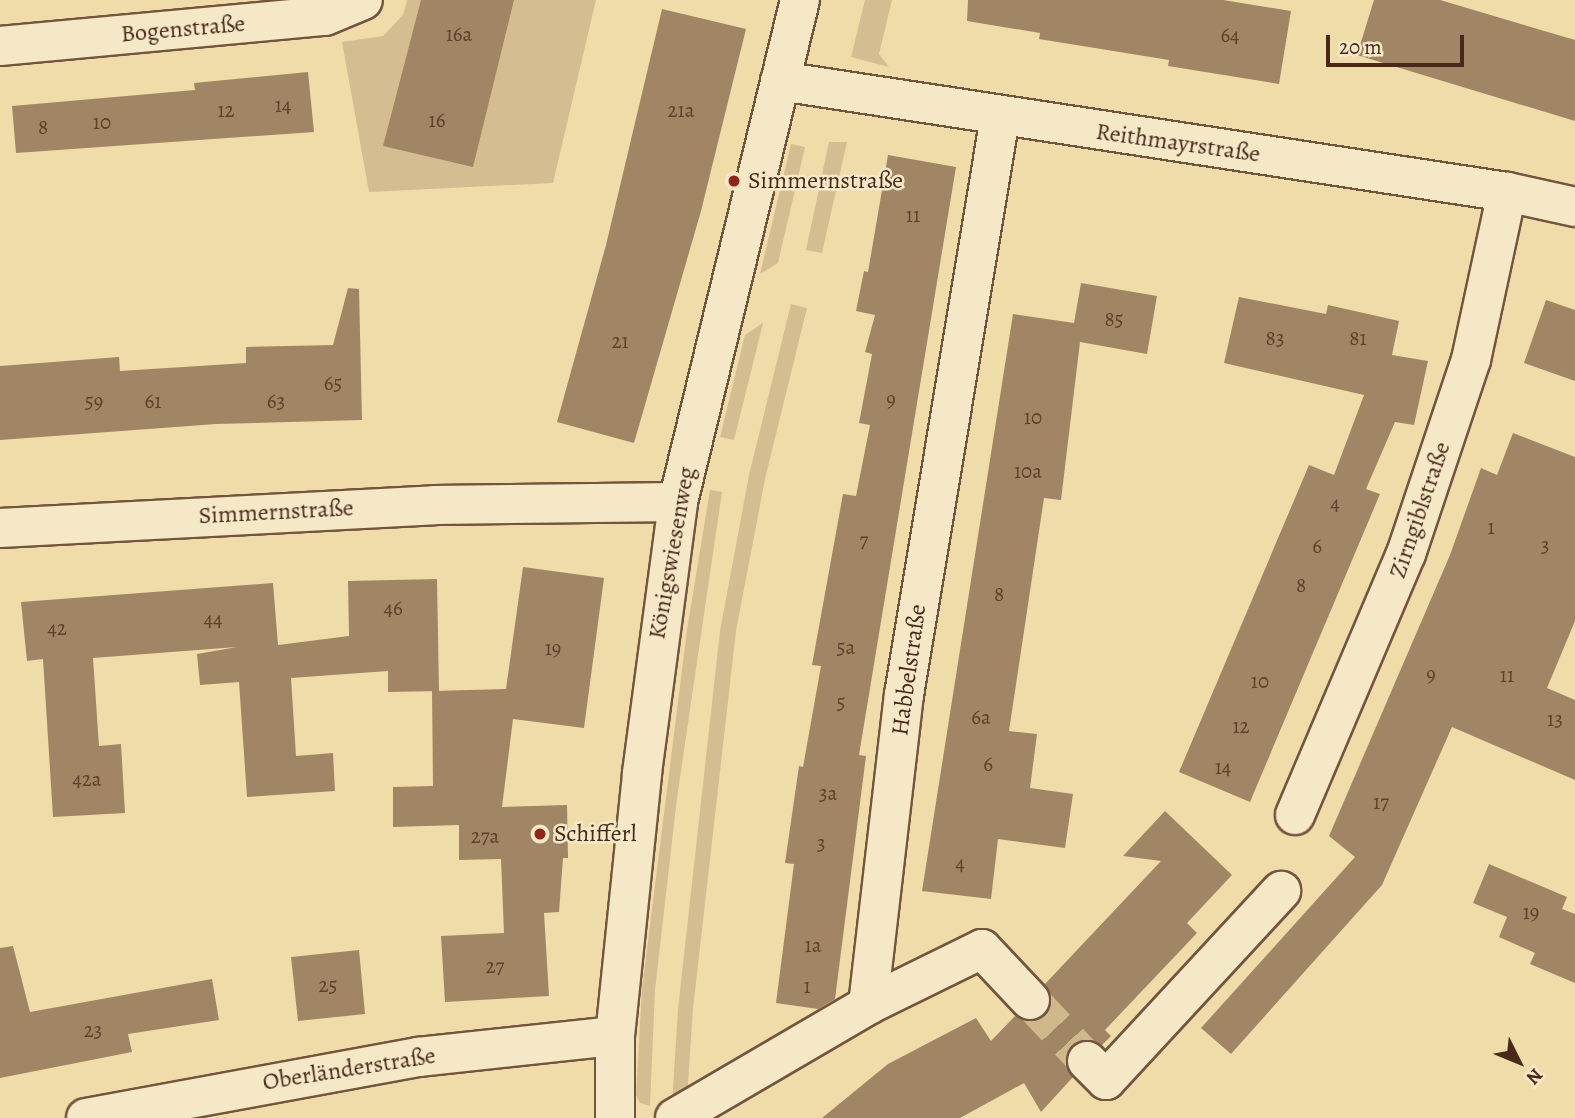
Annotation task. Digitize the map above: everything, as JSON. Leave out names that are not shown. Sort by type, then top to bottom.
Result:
[{"type":"street","name":"Bogenstraße","points":[[0,46],[325,16],[363,0]]},
{"type":"street","name":"Königswiesenweg","points":[[615,1118],[615,1036],[653,667],[678,502],[800,0]]},
{"type":"street","name":"Reithmayrstraße","points":[[780,82],[1507,192],[1575,207]]},
{"type":"street","name":"Habbelstraße","points":[[868,1005],[904,695],[1000,117]]},
{"type":"street","name":"Zirngiblstraße","points":[[1295,816],[1406,554],[1471,360],[1507,192]]},
{"type":"street","name":"Simmernstraße","points":[[0,528],[434,505],[678,502]]},
{"type":"street","points":[[1087,1062],[1106,1080],[1281,891]]},
{"type":"street","points":[[675,1118],[868,1005],[982,949],[1030,1000]]},
{"type":"street","name":"Oberländerstraße","points":[[86,1118],[418,1057],[615,1036]]},
{"type":"shaded area","points":[[407,0],[596,0],[553,183],[369,192],[342,42],[383,36],[403,15]]},
{"type":"shaded area","points":[[865,0],[892,0],[879,54],[889,67],[851,57]]},
{"type":"shaded area","points":[[829,142],[847,142],[822,253],[806,250]]},
{"type":"shaded area","points":[[791,144],[805,147],[778,263],[760,274]]},
{"type":"shaded area","points":[[791,304],[807,308],[765,479],[736,631],[693,1009],[687,1098],[672,1104],[678,1009],[720,631],[749,475]]},
{"type":"shaded area","points":[[763,323],[734,440],[720,437],[745,335]]},
{"type":"shaded area","points":[[710,490],[722,492],[677,798],[655,990],[650,1106],[640,1103],[636,1095],[642,989],[687,630]]},
{"type":"building","points":[[421,0],[514,0],[473,167],[383,146]]},
{"type":"building","points":[[968,0],[1223,0],[1291,11],[1279,84],[1168,66],[1169,60],[1039,39],[1040,33],[967,21]]},
{"type":"building","points":[[1374,0],[1440,0],[1575,40],[1575,121],[1357,55]]},
{"type":"building","points":[[662,9],[746,29],[701,211],[634,443],[557,422],[606,245]]},
{"type":"building","points":[[308,72],[314,132],[16,153],[12,106],[195,90],[194,83]]},
{"type":"building","points":[[888,155],[956,167],[859,755],[866,756],[835,999],[818,1009],[776,1003],[794,864],[785,863],[799,766],[803,767],[821,666],[812,665],[843,494],[856,496],[870,425],[859,423],[872,354],[865,352],[875,315],[856,311],[864,271],[868,272]]},
{"type":"building","points":[[1081,283],[1157,296],[1147,354],[1080,342],[1061,500],[1044,498],[1009,731],[1037,734],[1030,788],[1073,794],[1065,848],[998,839],[991,899],[922,891],[1013,314],[1074,323]]},
{"type":"building","points":[[348,288],[359,289],[362,420],[216,424],[0,440],[0,366],[119,357],[120,371],[246,363],[246,347],[333,345]]},
{"type":"building","points":[[1239,297],[1326,314],[1328,305],[1399,321],[1392,355],[1428,361],[1414,425],[1395,422],[1366,489],[1380,494],[1250,802],[1179,772],[1309,465],[1334,475],[1364,395],[1224,363]]},
{"type":"building","points":[[1546,300],[1575,310],[1575,381],[1524,363]]},
{"type":"building","points":[[1513,433],[1575,457],[1575,621],[1547,688],[1575,700],[1575,780],[1452,727],[1382,885],[1231,1054],[1201,1028],[1355,857],[1329,836],[1450,555],[1481,468],[1497,475]]},
{"type":"building","points":[[523,567],[604,578],[584,728],[513,719],[502,807],[567,805],[568,858],[563,858],[559,912],[544,913],[549,996],[445,1002],[441,936],[504,933],[501,859],[459,860],[459,825],[393,827],[393,787],[433,786],[432,691],[506,689]]},
{"type":"building","points":[[437,579],[439,691],[388,692],[388,671],[291,678],[296,756],[333,753],[335,791],[247,797],[239,682],[200,685],[197,654],[237,647],[93,658],[99,746],[121,744],[125,813],[53,817],[43,659],[27,661],[21,602],[273,583],[278,645],[349,636],[348,581]]},
{"type":"building","points":[[1165,811],[1232,875],[1187,923],[1197,933],[1105,1030],[1111,1036],[1102,1045],[1082,1040],[1071,1046],[1066,1066],[1073,1077],[1041,1112],[1024,1083],[960,1118],[822,1118],[888,1064],[976,1018],[991,1041],[1015,1016],[1034,1021],[1044,1016],[1051,996],[1045,984],[1161,861],[1123,856]]},
{"type":"building","points":[[1489,864],[1567,897],[1562,909],[1575,914],[1575,983],[1530,964],[1535,953],[1499,937],[1507,917],[1473,903]]},
{"type":"building","points":[[13,946],[30,1012],[212,979],[219,1020],[128,1034],[132,1052],[0,1078],[0,948]]},
{"type":"building","points":[[359,950],[365,1014],[298,1021],[291,957]]},
{"type":"tunnel","points":[[1030,1000],[1087,1061]]},
{"type":"place","name":"Simmernstraße","points":[[734,181]]},
{"type":"place","name":"Schifferl","points":[[540,834]]}]
